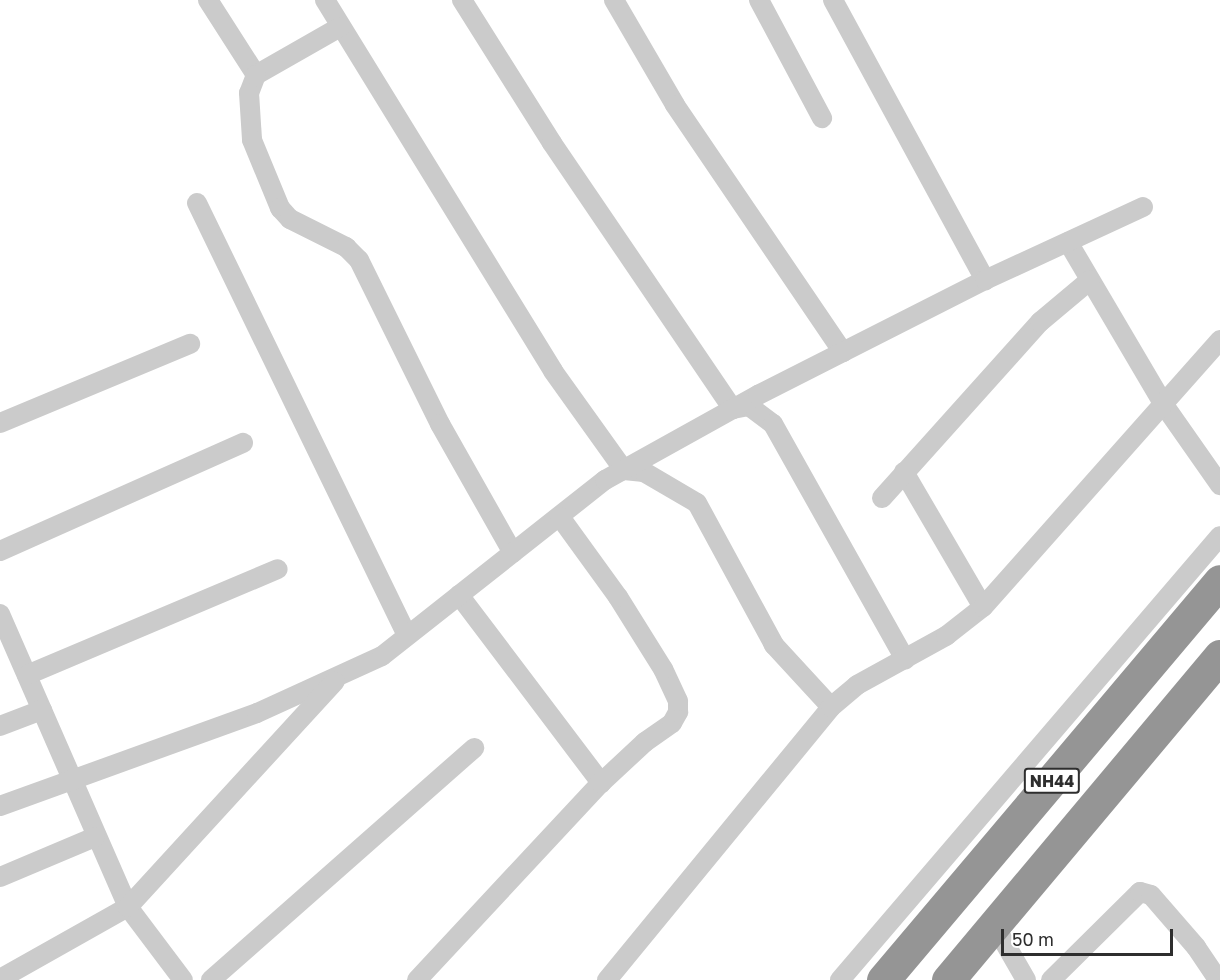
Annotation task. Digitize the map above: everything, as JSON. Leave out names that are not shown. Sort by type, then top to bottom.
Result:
[{"type":"highway","name":"NH44","points":[[883,980],[1220,581]]},
{"type":"highway","name":"NH44","points":[[948,980],[999,933],[1220,656]]},
{"type":"street","points":[[207,0],[256,75]]},
{"type":"street","points":[[325,0],[553,371],[624,470],[644,472],[697,503],[774,645],[831,707]]},
{"type":"street","points":[[462,0],[552,143],[733,409]]},
{"type":"street","points":[[614,0],[675,105],[843,352]]},
{"type":"street","points":[[759,0],[822,118]]},
{"type":"street","points":[[833,0],[985,280]]},
{"type":"street","points":[[340,27],[256,75],[249,93],[252,140],[280,208],[290,219],[346,247],[359,260],[440,424],[513,553]]},
{"type":"street","points":[[196,203],[407,636]]},
{"type":"street","points":[[0,806],[257,712],[382,656],[513,553],[624,470],[733,409],[985,280],[1143,207]]},
{"type":"street","points":[[1068,242],[1164,405],[1220,485]]},
{"type":"street","points":[[882,498],[1034,329],[1090,280]]},
{"type":"street","points":[[607,980],[831,707],[857,685],[946,636],[983,608],[1220,340]]},
{"type":"street","points":[[0,423],[190,344]]},
{"type":"street","points":[[733,409],[749,406],[773,424],[905,659]]},
{"type":"street","points":[[0,551],[243,444]]},
{"type":"street","points":[[904,472],[983,608]]},
{"type":"street","points":[[417,980],[601,783],[645,742],[672,723],[678,701],[618,597],[560,517]]},
{"type":"street","points":[[840,980],[1220,536]]},
{"type":"street","points":[[27,675],[278,569]]},
{"type":"street","points":[[459,596],[601,783]]},
{"type":"street","points":[[0,614],[95,837],[128,907],[183,980]]},
{"type":"street","points":[[0,978],[128,907],[340,675]]},
{"type":"street","points":[[966,980],[999,933],[1220,682]]},
{"type":"street","points":[[0,726],[42,710]]},
{"type":"street","points":[[215,979],[474,748]]},
{"type":"street","points":[[0,877],[95,837]]},
{"type":"street","points":[[1059,977],[1140,892],[1151,895],[1196,947],[1218,980]]},
{"type":"street","points":[[999,933],[1026,980]]}]
